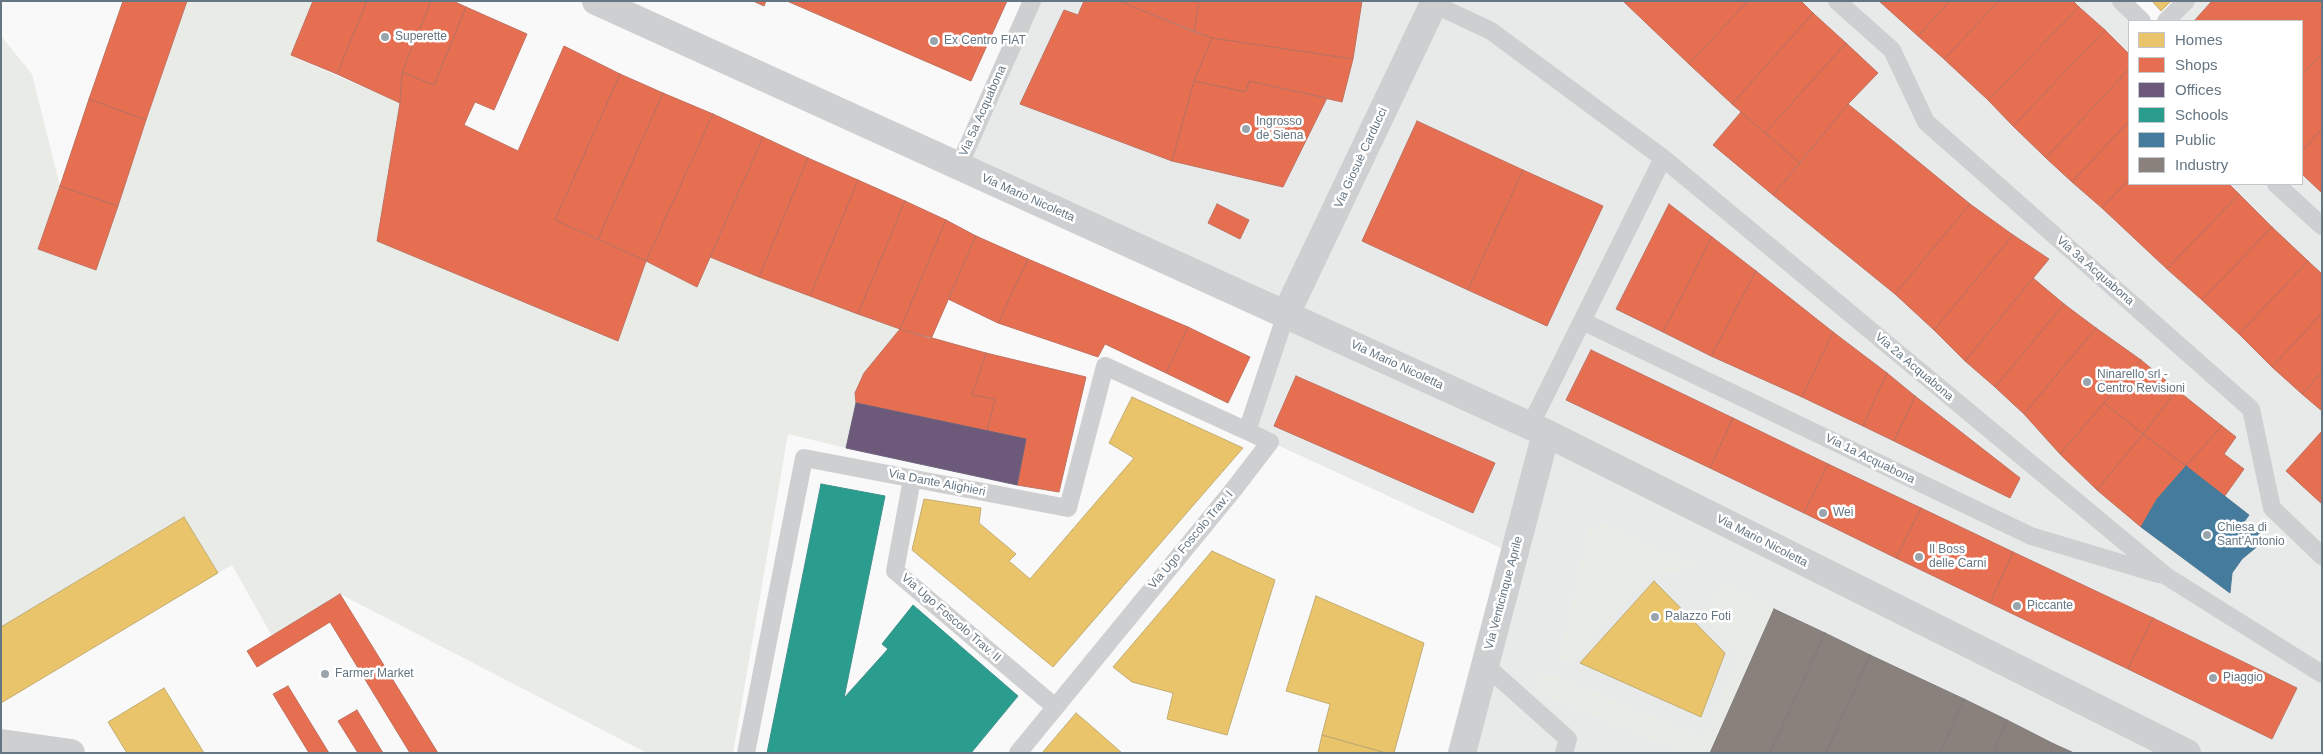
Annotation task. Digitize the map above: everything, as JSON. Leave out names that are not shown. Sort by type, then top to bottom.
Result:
[{"type":"street","name":"Via Mario Nicoletta","points":[[596,1],[1538,430],[2187,753]]},
{"type":"street","name":"Via Giosuè Carducci","points":[[1286,314],[1435,2]]},
{"type":"street","name":"Via Venticinque Aprile","points":[[1462,753],[1485,665],[1538,430]]},
{"type":"street","points":[[1,743],[71,753]]},
{"type":"lane","name":"Via 5a Acquabona","points":[[959,166],[1032,1]]},
{"type":"lane","name":"Via 3a Acquabona","points":[[1837,1],[1892,50],[1926,122],[2250,409],[2272,508],[2322,556]]},
{"type":"lane","points":[[2120,1],[2141,20]]},
{"type":"lane","points":[[2167,20],[2186,1]]},
{"type":"lane","name":"Via 2a Acquabona","points":[[1435,2],[1491,31],[1663,158],[2166,576]]},
{"type":"lane","points":[[1538,430],[1582,321],[1663,158]]},
{"type":"lane","points":[[2277,185],[2322,226]]},
{"type":"lane","points":[[1247,431],[1286,314]]},
{"type":"lane","name":"Via 1a Acquabona","points":[[1582,321],[2030,536],[2166,576]]},
{"type":"lane","name":"Via Dante Alighieri","points":[[746,753],[804,458],[1068,508],[1105,366],[1247,431]]},
{"type":"lane","name":"Via Ugo Foscolo Trav. I","points":[[1018,753],[1054,706],[1234,489],[1270,442],[1247,431]]},
{"type":"lane","name":"Via Ugo Foscolo Trav. II","points":[[912,479],[895,570],[1054,706]]},
{"type":"lane","points":[[2166,576],[2322,674]]},
{"type":"lane","points":[[1485,665],[1568,739],[1564,753]]},
{"type":"shaded area","points":[[187,1],[313,1],[291,56],[400,103],[377,241],[618,340],[646,261],[697,287],[710,257],[900,329],[864,373],[855,393],[856,403],[846,448],[788,434],[733,753],[647,753],[340,594],[272,636],[232,565],[218,573],[184,517],[1,628],[1,36],[32,74],[60,186],[38,249],[96,270]]},
{"type":"shaded area","points":[[1032,1],[2121,1],[2141,20],[2128,20],[2128,185],[2303,185],[2303,20],[2167,20],[2186,1],[2322,1],[2322,753],[1462,753],[1514,554],[1247,431],[1285,315],[959,166]]},
{"type":"shaded area","points":[[1604,524],[1700,568],[1648,576],[1572,662],[1559,659],[1588,530],[1596,525]]},
{"type":"shaded area","points":[[1722,582],[1774,609],[1710,753],[1684,753],[1541,694],[1538,685],[1538,675],[1555,675],[1703,738],[1739,659],[1703,616]]},
{"type":"building: Homes","points":[[2152,1],[2171,1],[2161,11]]},
{"type":"building: Homes","points":[[1132,397],[1243,448],[1053,667],[912,550],[924,499],[981,508],[979,523],[1016,554],[1009,561],[1030,579],[1134,458],[1109,443]]},
{"type":"building: Homes","points":[[184,517],[218,573],[1,703],[1,627]]},
{"type":"building: Homes","points":[[1212,551],[1275,580],[1227,735],[1167,719],[1173,693],[1132,682],[1113,667]]},
{"type":"building: Homes","name":"Palazzo Foti","points":[[1654,581],[1725,653],[1701,717],[1580,663]]},
{"type":"building: Homes","points":[[1316,596],[1424,643],[1394,753],[1386,753],[1322,735],[1330,704],[1286,691]]},
{"type":"building: Homes","points":[[164,688],[204,753],[127,753],[108,722]]},
{"type":"building: Homes","points":[[1076,713],[1089,724],[1122,753],[1042,753]]},
{"type":"building: Homes","points":[[1322,735],[1386,753],[1318,753]]},
{"type":"building: Shops","points":[[123,1],[187,1],[146,120],[89,99]]},
{"type":"building: Shops","points":[[313,1],[367,1],[337,74],[291,55]]},
{"type":"building: Shops","name":"Superette","points":[[367,1],[431,1],[402,72],[400,103],[337,74]]},
{"type":"building: Shops","points":[[431,1],[453,1],[466,7],[434,85],[402,72]]},
{"type":"building: Shops","points":[[753,1],[766,1],[764,6]]},
{"type":"building: Shops","name":"Ex Centro FIAT","points":[[787,1],[1007,1],[971,81]]},
{"type":"building: Shops","points":[[1084,1],[1119,1],[1212,38],[1194,81],[1172,161],[1020,104],[1064,10],[1078,15]]},
{"type":"building: Shops","points":[[1119,1],[1199,1],[1194,32]]},
{"type":"building: Shops","points":[[1199,1],[1362,1],[1353,59],[1212,38],[1194,32]]},
{"type":"building: Shops","points":[[1623,1],[1748,1],[1689,64]]},
{"type":"building: Shops","points":[[1748,1],[1801,1],[1813,13],[1732,104],[1689,64]]},
{"type":"building: Shops","points":[[1879,1],[1950,1],[1918,36]]},
{"type":"building: Shops","points":[[1950,1],[1999,1],[1944,59],[1918,36]]},
{"type":"building: Shops","points":[[1999,1],[2073,1],[2079,7],[1988,100],[1944,59]]},
{"type":"building: Shops","points":[[2212,1],[2322,1],[2322,54],[2303,74],[2303,20],[2195,20]]},
{"type":"building: Shops","points":[[466,7],[527,34],[494,110],[475,102],[464,125],[518,151],[564,46],[620,74],[555,220],[646,261],[618,341],[377,241],[400,103],[402,72],[434,85]]},
{"type":"building: Shops","points":[[2079,7],[2105,30],[2013,126],[1988,100]]},
{"type":"building: Shops","points":[[1813,13],[1846,43],[1765,133],[1732,104]]},
{"type":"building: Shops","points":[[2105,30],[2128,53],[2128,70],[2046,158],[2013,126]]},
{"type":"building: Shops","points":[[1212,38],[1353,59],[1342,102],[1249,81],[1246,92],[1194,81]]},
{"type":"building: Shops","points":[[1846,43],[1878,73],[1848,104],[1800,163],[1765,133]]},
{"type":"building: Shops","points":[[2322,54],[2322,129],[2303,150],[2303,74]]},
{"type":"building: Shops","points":[[2128,70],[2128,122],[2072,182],[2046,158]]},
{"type":"building: Shops","points":[[620,74],[663,93],[598,239],[555,220]]},
{"type":"building: Shops","name":"Ingrosso de Siena","points":[[1194,81],[1246,92],[1249,81],[1327,98],[1283,187],[1172,161]]},
{"type":"building: Shops","points":[[663,93],[713,114],[646,261],[598,239]]},
{"type":"building: Shops","points":[[89,99],[146,120],[118,206],[60,186]]},
{"type":"building: Shops","points":[[1848,104],[1970,204],[1895,294],[1773,195]]},
{"type":"building: Shops","points":[[1741,112],[1800,163],[1773,195],[1713,145]]},
{"type":"building: Shops","points":[[713,114],[763,137],[697,287],[646,261]]},
{"type":"building: Shops","points":[[1417,121],[1523,170],[1468,290],[1362,241]]},
{"type":"building: Shops","points":[[2128,122],[2128,180],[2102,208],[2072,182]]},
{"type":"building: Shops","points":[[2322,129],[2322,193],[2303,175],[2303,150]]},
{"type":"building: Shops","points":[[763,137],[808,158],[759,277],[710,257]]},
{"type":"building: Shops","points":[[808,158],[858,180],[810,296],[759,277]]},
{"type":"building: Shops","points":[[1523,170],[1603,206],[1547,326],[1468,290]]},
{"type":"building: Shops","points":[[858,180],[905,201],[858,314],[810,296]]},
{"type":"building: Shops","points":[[2128,180],[2128,185],[2230,185],[2239,194],[2167,269],[2102,208]]},
{"type":"building: Shops","points":[[60,186],[118,206],[96,270],[38,249]]},
{"type":"building: Shops","points":[[2239,194],[2272,227],[2202,300],[2167,269]]},
{"type":"building: Shops","points":[[905,201],[946,220],[900,329],[858,314]]},
{"type":"building: Shops","points":[[1217,204],[1249,220],[1240,239],[1208,223]]},
{"type":"building: Shops","points":[[1669,204],[1712,237],[1663,332],[1616,309]]},
{"type":"building: Shops","points":[[1970,204],[2013,235],[1934,330],[1895,294]]},
{"type":"building: Shops","points":[[946,220],[976,236],[931,339],[900,329]]},
{"type":"building: Shops","points":[[2272,227],[2308,261],[2239,334],[2202,300]]},
{"type":"building: Shops","points":[[2013,235],[2049,259],[1965,361],[1934,330]]},
{"type":"building: Shops","points":[[976,236],[1028,259],[998,323],[948,299]]},
{"type":"building: Shops","points":[[1712,237],[1756,271],[1711,356],[1663,332]]},
{"type":"building: Shops","points":[[1028,259],[1188,327],[1166,373],[1105,344],[1098,357],[998,323]]},
{"type":"building: Shops","points":[[2308,261],[2322,274],[2322,313],[2272,367],[2239,334]]},
{"type":"building: Shops","points":[[1756,271],[1833,332],[1802,397],[1711,356]]},
{"type":"building: Shops","points":[[2033,278],[2064,304],[1995,387],[1965,361]]},
{"type":"building: Shops","points":[[2064,304],[2096,328],[2024,414],[1995,387]]},
{"type":"building: Shops","points":[[2322,313],[2322,372],[2302,394],[2272,367]]},
{"type":"building: Shops","points":[[1188,327],[1250,357],[1228,403],[1166,373]]},
{"type":"building: Shops","name":"Ninarello srl - Centro Revisioni","points":[[2096,328],[2141,360],[2060,454],[2024,414]]},
{"type":"building: Shops","points":[[900,329],[986,353],[972,395],[995,399],[987,431],[856,403],[855,393],[864,373]]},
{"type":"building: Shops","points":[[1833,332],[1887,373],[1863,426],[1802,397]]},
{"type":"building: Shops","points":[[1591,350],[1733,418],[1710,468],[1566,400]]},
{"type":"building: Shops","points":[[986,353],[1086,377],[1059,492],[1017,485],[1026,439],[987,431],[995,399],[972,395]]},
{"type":"building: Shops","points":[[2141,360],[2177,390],[2143,434],[2104,403]]},
{"type":"building: Shops","points":[[2322,372],[2322,411],[2302,394]]},
{"type":"building: Shops","points":[[1887,373],[1915,396],[1894,441],[1863,426]]},
{"type":"building: Shops","points":[[1296,376],[1495,463],[1473,513],[1274,426]]},
{"type":"building: Shops","points":[[2177,390],[2222,426],[2186,466],[2143,434]]},
{"type":"building: Shops","points":[[1915,396],[2020,478],[2010,498],[1894,441]]},
{"type":"building: Shops","points":[[2104,403],[2143,434],[2097,490],[2060,454]]},
{"type":"building: Shops","points":[[1733,418],[1828,464],[1804,513],[1710,468]]},
{"type":"building: Shops","points":[[2222,426],[2236,437],[2224,454],[2244,469],[2224,497],[2186,466]]},
{"type":"building: Shops","points":[[2322,431],[2322,504],[2286,471]]},
{"type":"building: Shops","points":[[2143,434],[2186,466],[2157,499],[2141,527],[2097,490]]},
{"type":"building: Shops","points":[[1828,464],[1921,508],[1896,558],[1804,513]]},
{"type":"building: Shops","points":[[1921,508],[2013,552],[1990,603],[1896,558]]},
{"type":"building: Shops","points":[[2013,552],[2153,618],[2128,669],[1990,603]]},
{"type":"building: Shops","points":[[340,594],[438,753],[410,753],[330,622],[257,667],[247,651]]},
{"type":"building: Shops","name":"Piaggio","points":[[2153,618],[2297,688],[2272,739],[2128,669]]},
{"type":"building: Shops","points":[[288,686],[329,753],[309,753],[273,694]]},
{"type":"building: Shops","points":[[357,710],[383,753],[358,753],[338,721]]},
{"type":"building: Offices","points":[[856,403],[1026,439],[1017,485],[846,448]]},
{"type":"building: Schools","points":[[821,484],[885,496],[844,698],[888,649],[882,644],[913,605],[1018,696],[971,753],[767,753]]},
{"type":"building: Public","name":"Chiesa di Sant'Antonio","points":[[2186,466],[2249,515],[2244,522],[2273,544],[2260,544],[2242,559],[2232,573],[2230,593],[2141,527],[2157,499]]},
{"type":"building: Industry","points":[[1774,609],[1825,633],[1770,753],[1710,753]]},
{"type":"building: Industry","points":[[1825,633],[1870,655],[1826,753],[1770,753]]},
{"type":"building: Industry","points":[[1870,655],[1964,699],[1940,753],[1826,753]]},
{"type":"building: Industry","points":[[1964,699],[2007,720],[1993,753],[1940,753]]},
{"type":"building: Industry","points":[[2007,720],[2054,744],[2050,753],[1993,753]]},
{"type":"building: Industry","points":[[2054,744],[2074,753],[2050,753]]},
{"type":"place","name":"Superette","points":[[385,37]]},
{"type":"place","name":"Ex Centro FIAT","points":[[934,41]]},
{"type":"place","name":"Ingrosso de Siena","points":[[1246,129]]},
{"type":"place","name":"Ninarello srl - Centro Revisioni","points":[[2087,382]]},
{"type":"place","name":"Wei","points":[[1823,513]]},
{"type":"place","name":"Chiesa di Sant'Antonio","points":[[2207,535]]},
{"type":"place","name":"Il Boss delle Carni","points":[[1919,557]]},
{"type":"place","name":"Piccante","points":[[2017,606]]},
{"type":"place","name":"Palazzo Foti","points":[[1655,617]]},
{"type":"place","name":"Farmer Market","points":[[325,674]]},
{"type":"place","name":"Piaggio","points":[[2213,678]]}]
